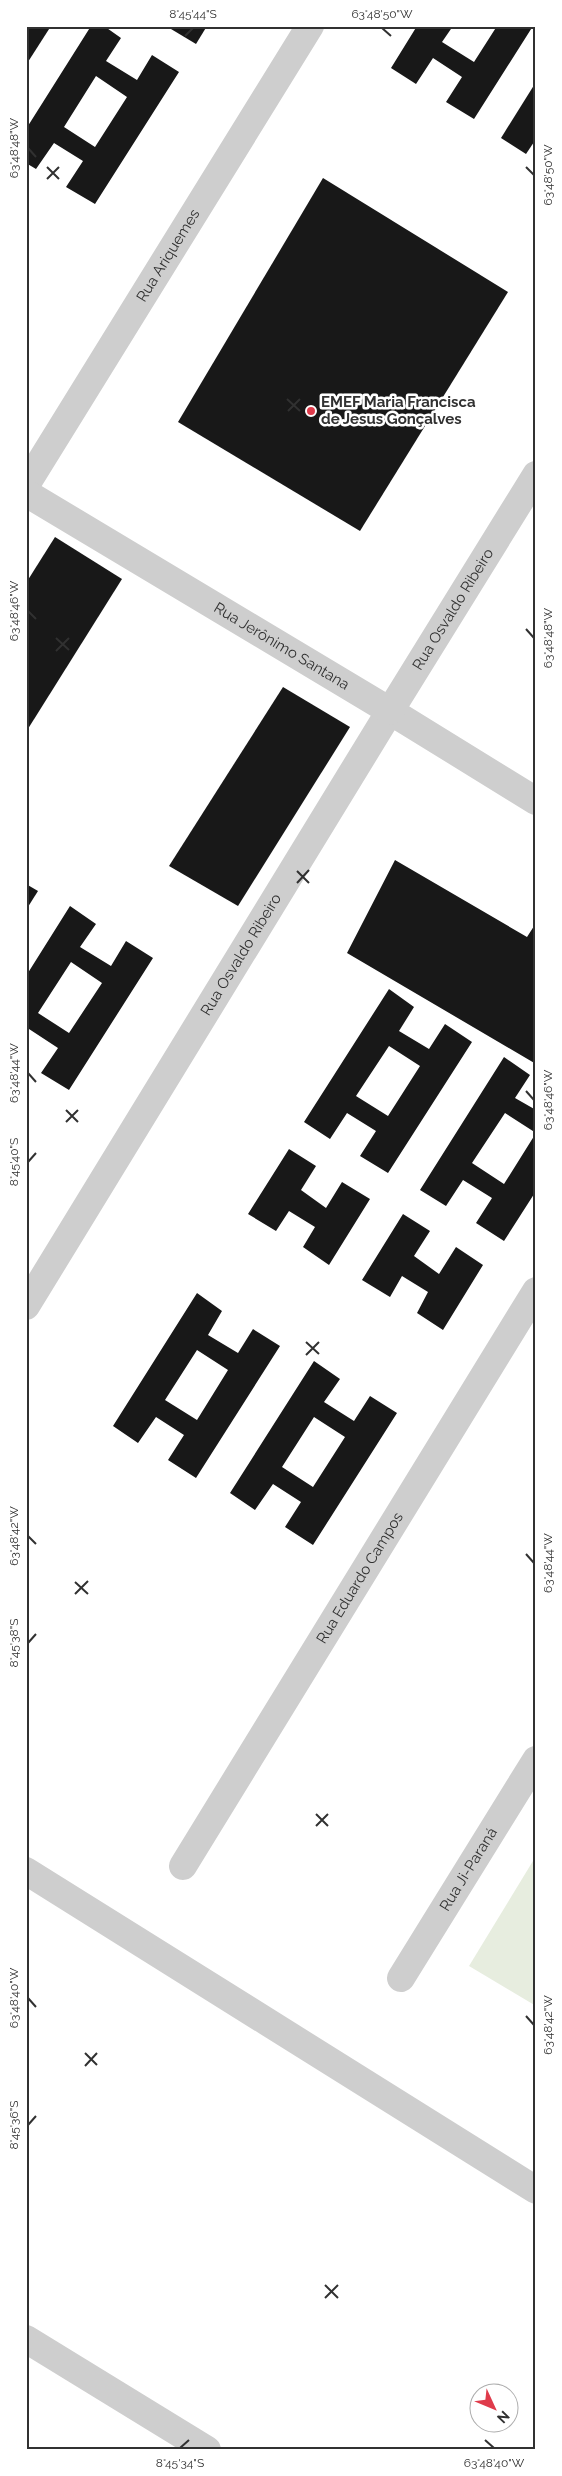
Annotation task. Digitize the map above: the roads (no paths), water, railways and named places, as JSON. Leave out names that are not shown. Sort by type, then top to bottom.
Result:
[{"type":"street","name":"Rua Ariquemes","points":[[26,484],[310,26]]},
{"type":"street","name":"Rua Osvaldo Ribeiro","points":[[26,1306],[536,475]]},
{"type":"street","name":"Rua Jerônimo Santana","points":[[26,493],[390,711],[536,801]]},
{"type":"street","name":"Rua Eduardo Campos","points":[[183,1866],[536,1291]]},
{"type":"street","name":"Rua Ji-Paraná","points":[[401,1978],[536,1760]]},
{"type":"street","points":[[26,1871],[536,2190]]},
{"type":"street","points":[[26,2339],[207,2450]]},
{"type":"place","name":"EMEF Maria Francisca de Jesus Gonçalves","points":[[311,411]]}]
